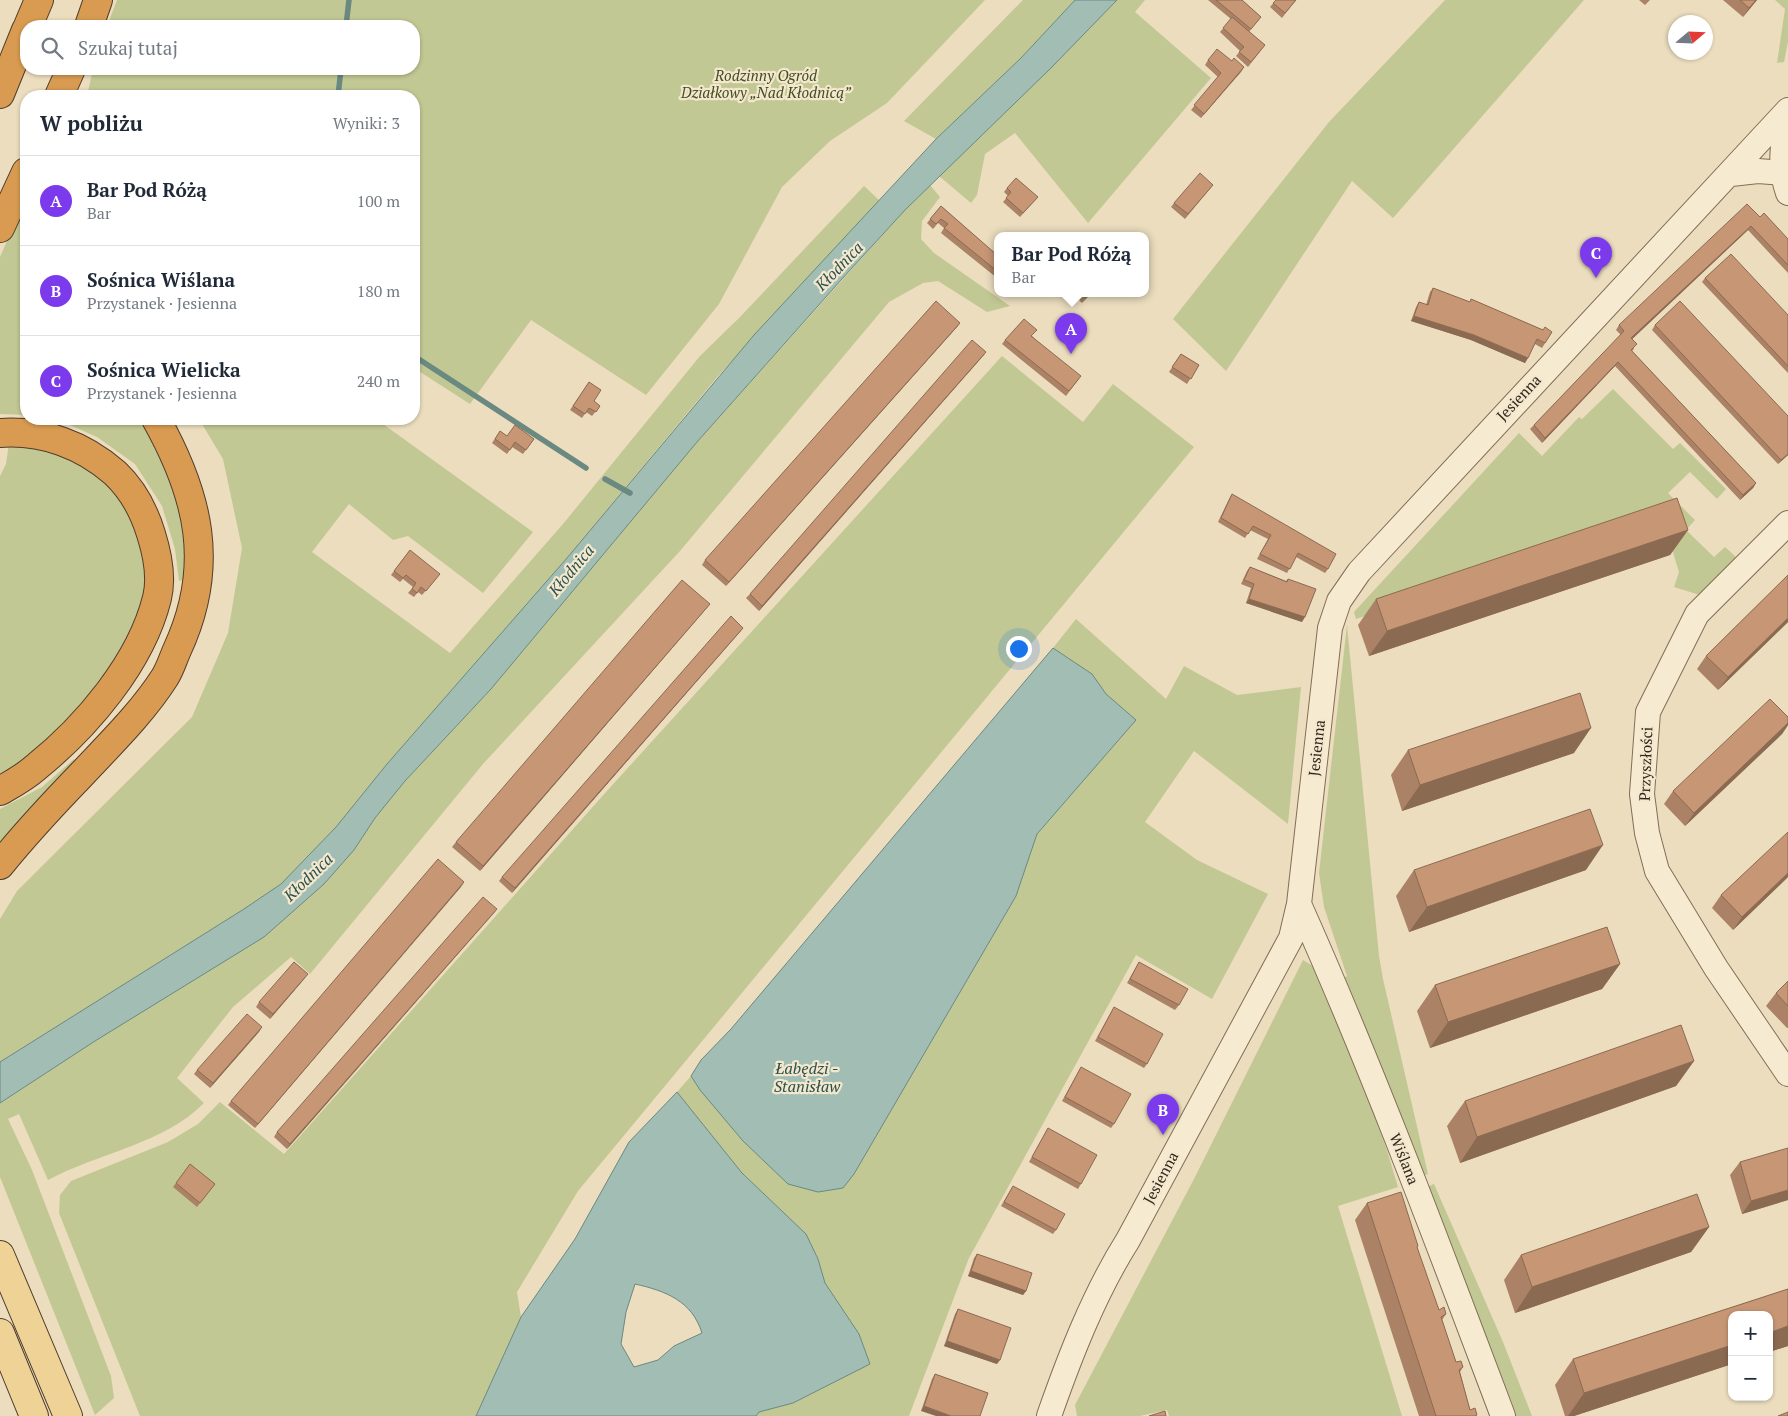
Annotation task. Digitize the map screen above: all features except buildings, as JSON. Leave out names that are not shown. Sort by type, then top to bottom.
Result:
[{"type":"highway","points":[[31,20],[39,0]]},
{"type":"highway","points":[[91,20],[98,0]]},
{"type":"highway","points":[[0,94],[20,45]]},
{"type":"highway","points":[[62,90],[68,75]]},
{"type":"highway","points":[[73,90],[77,75]]},
{"type":"highway","points":[[0,228],[20,185]]},
{"type":"highway","points":[[0,865],[23,837],[125,729],[165,677],[189,625],[200,576],[198,533],[189,490],[173,449],[159,425]]},
{"type":"highway","points":[[0,433],[39,434],[60,440],[98,458],[125,483],[145,514],[155,546],[157,554],[158,596],[141,644],[78,730],[34,770],[0,791]]},
{"type":"main road","points":[[0,1255],[68,1416]]},
{"type":"main road","points":[[0,1333],[34,1416]]},
{"type":"street","name":"Jesienna","points":[[1048,1416],[1076,1343],[1110,1268],[1128,1240],[1291,938],[1300,904],[1330,628],[1339,601],[1359,572],[1441,482],[1623,285],[1731,174],[1788,110]]},
{"type":"street","points":[[1731,174],[1758,171],[1785,183],[1782,143],[1788,118]]},
{"type":"street","name":"Przyszłości","points":[[1787,1069],[1716,968],[1657,871],[1648,833],[1642,794],[1648,712],[1697,614],[1788,523]]},
{"type":"street","name":"Wiślana","points":[[1300,904],[1332,978],[1408,1168],[1503,1416]]},
{"type":"green space","name":"Rodzinny Ogród Działkowy „Nad Kłodnicą”","points":[[117,0],[985,0],[887,103],[830,141],[782,187],[719,304],[646,395],[531,320],[470,404],[420,372],[420,90],[88,90],[92,75],[420,75],[420,20],[109,20]]},
{"type":"green space","points":[[1023,0],[1075,0],[1021,58],[936,139],[904,121]]},
{"type":"green space","points":[[1117,0],[1145,0],[1135,12],[1211,78],[1088,223],[1015,133],[985,154],[977,195],[971,203],[939,176]]},
{"type":"green space","points":[[1445,0],[1584,0],[1393,218],[1352,181],[1226,371],[1173,319],[1329,122]]},
{"type":"green space","points":[[1775,0],[1788,0],[1788,42],[1784,62],[1777,63],[1785,9]]},
{"type":"green space","points":[[930,185],[940,197],[922,221],[921,239],[934,253],[994,295],[994,297],[997,297],[1010,306],[987,312],[938,281],[923,283],[889,302],[680,551],[483,764],[310,974],[291,957],[233,1007],[177,1078],[204,1103],[188,1117],[170,1129],[130,1147],[88,1162],[48,1180],[19,1114],[8,1119],[32,1170],[111,1376],[114,1398],[95,1415],[0,1177],[0,1103],[95,1041],[354,850],[375,818],[405,781],[491,689],[697,442],[905,210]]},
{"type":"green space","points":[[864,186],[880,201],[718,376],[567,558],[387,764],[336,827],[281,884],[0,1062],[0,919],[17,891],[192,717],[228,633],[242,548],[223,459],[203,425],[384,425],[533,532],[483,593],[408,536],[393,540],[349,504],[312,552],[450,653],[563,524],[700,356],[740,317]]},
{"type":"green space","points":[[20,211],[20,415],[0,414],[0,257]]},
{"type":"green space","points":[[1002,356],[1083,422],[1113,384],[1194,447],[578,1191],[517,1292],[521,1317],[476,1416],[140,1416],[59,1213],[60,1195],[71,1181],[168,1142],[198,1124],[220,1102],[284,1154],[606,792]]},
{"type":"green space","points":[[1613,389],[1673,449],[1680,443],[1726,489],[1717,499],[1690,472],[1668,493],[1695,520],[1686,530],[1714,557],[1725,547],[1735,556],[1737,562],[1703,596],[1674,587],[1679,572],[1662,517],[1356,619],[1354,612],[1519,433],[1542,456],[1579,417],[1582,419]]},
{"type":"green space","points":[[70,425],[148,425],[164,457],[188,539],[186,579],[179,581],[175,549],[162,506],[135,464],[97,437]]},
{"type":"green space","points":[[9,443],[40,443],[102,473],[143,533],[149,598],[117,665],[65,724],[23,764],[0,777],[0,476],[6,464]]},
{"type":"green space","points":[[1076,619],[1166,699],[1184,666],[1237,695],[1301,687],[1288,824],[1194,751],[1145,822],[1197,860],[1268,894],[1212,999],[1136,955],[969,1258],[909,1416],[756,1416],[759,1412],[793,1403],[870,1364],[859,1334],[825,1283],[818,1259],[806,1234],[742,1173],[677,1092],[691,1076],[700,1090],[818,1192],[843,1188],[854,1174],[1016,896],[1037,834],[1135,720],[1106,694],[1092,674],[1053,648]]},
{"type":"green space","points":[[1347,625],[1379,956],[1428,1174],[1418,1177],[1344,978],[1347,976],[1324,907],[1319,873]]},
{"type":"green space","points":[[74,759],[77,764],[0,851],[0,809],[42,787]]},
{"type":"green space","points":[[1303,960],[1321,971],[1386,1147],[1398,1187],[1338,1206],[1402,1416],[1169,1416],[1167,1410],[1140,1416],[1077,1416],[1075,1405],[1195,1177]]},
{"type":"green space","points":[[1434,1184],[1503,1342],[1532,1416],[1511,1416],[1424,1188]]},
{"type":"water","name":"Kłodnica","points":[[1075,0],[1117,0],[1051,68],[905,210],[841,280],[697,442],[491,689],[405,781],[375,818],[354,850],[324,884],[264,937],[95,1041],[0,1103],[0,1062],[281,884],[336,827],[387,764],[567,558],[754,335],[936,139],[1021,58]]},
{"type":"water","name":"Łabędzi - Stanisław","points":[[1053,648],[1092,674],[1106,694],[1136,720],[1037,834],[1016,896],[854,1174],[843,1188],[818,1192],[788,1184],[743,1141],[700,1090],[691,1076],[701,1060],[731,1029]]},
{"type":"water","points":[[677,1092],[742,1173],[806,1234],[818,1259],[825,1283],[859,1334],[870,1364],[793,1403],[759,1412],[756,1416],[476,1416],[521,1317],[575,1239],[629,1142]],"holes":[[[635,1284],[667,1294],[685,1305],[698,1322],[702,1333],[674,1346],[658,1360],[634,1367],[621,1344],[626,1312]]]},
{"type":"waterway","points":[[347,20],[349,0]]},
{"type":"waterway","points":[[339,90],[340,75]]},
{"type":"waterway","points":[[420,360],[586,468]]},
{"type":"waterway","points":[[605,479],[630,493]]},
{"type":"place","name":"Sośnica Wielicka","points":[[1596,278]]},
{"type":"place","name":"Bar Pod Różą","points":[[1071,354]]},
{"type":"place","name":"Sośnica Wiślana","points":[[1163,1135]]}]
